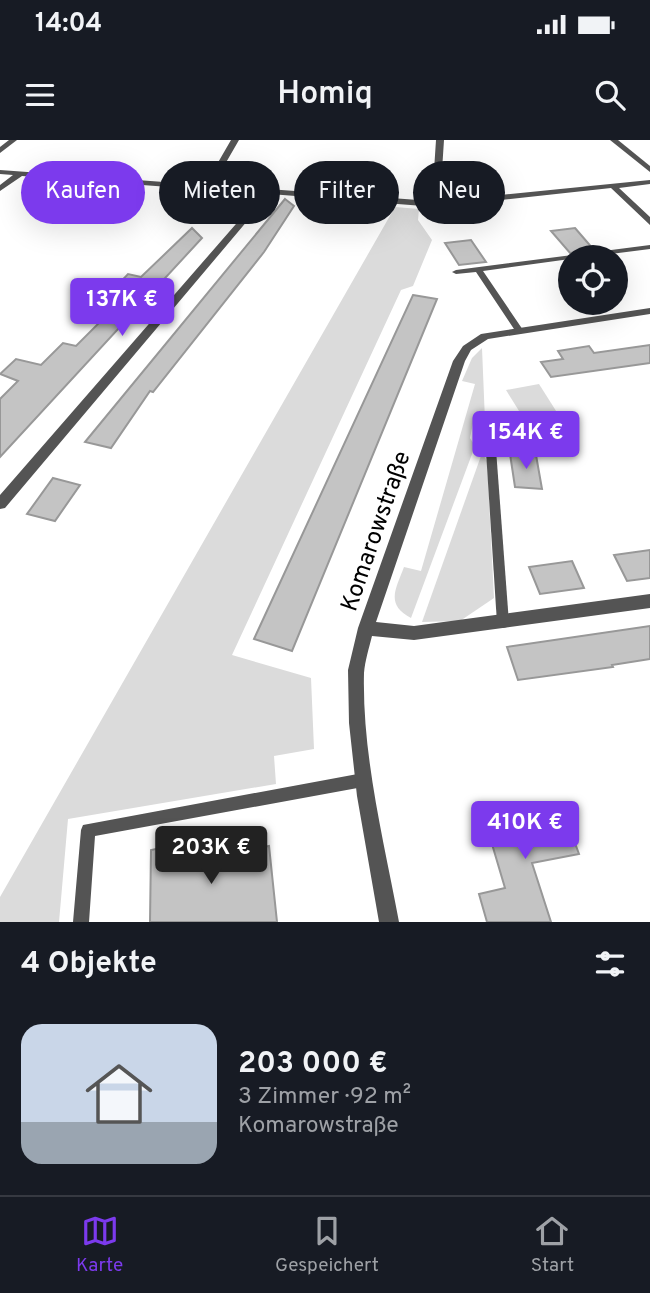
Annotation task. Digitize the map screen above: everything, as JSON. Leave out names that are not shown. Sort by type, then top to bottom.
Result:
[{"type":"street","points":[[0,151],[13,140]]},
{"type":"street","points":[[223,161],[235,140]]},
{"type":"street","points":[[439,161],[440,140]]},
{"type":"street","points":[[614,140],[650,170]]},
{"type":"street","points":[[0,172],[159,184]]},
{"type":"street","points":[[0,189],[20,174]]},
{"type":"street","points":[[505,197],[650,182]]},
{"type":"street","points":[[612,186],[650,222]]},
{"type":"street","points":[[280,193],[413,202]]},
{"type":"street","points":[[0,504],[241,224]]},
{"type":"street","name":"Komarowstraße","points":[[389,922],[363,780],[356,670],[366,628],[447,390],[463,352],[485,336],[650,311]]},
{"type":"street","points":[[366,628],[414,633],[650,601]]},
{"type":"lane","points":[[456,272],[650,247]]},
{"type":"lane","points":[[478,269],[519,330]]},
{"type":"lane","points":[[490,436],[503,623]]},
{"type":"lane","points":[[81,922],[88,830],[363,780]]},
{"type":"shaded area","points":[[399,207],[413,208],[413,224],[421,224],[432,240],[413,286],[401,290],[232,655],[311,678],[314,749],[274,756],[276,784],[68,819],[59,922],[0,922],[0,897],[385,224],[399,224]]},
{"type":"shaded area","points":[[482,348],[485,421],[473,423],[470,438],[475,446],[411,618],[403,613],[395,602],[396,589],[404,567],[421,571],[475,384],[462,381],[472,358]]},
{"type":"shaded area","points":[[539,384],[558,414],[524,419],[506,390]]},
{"type":"shaded area","points":[[482,453],[487,461],[494,598],[460,621],[422,622]]},
{"type":"building","points":[[285,199],[294,206],[264,252],[153,392],[150,391],[111,448],[85,442],[264,224],[280,224],[280,205]]},
{"type":"building","points":[[192,228],[202,238],[0,457],[0,399],[18,381],[0,374],[16,359],[41,365],[63,343],[76,346],[105,317],[116,296],[109,294],[128,274],[141,277]]},
{"type":"building","points":[[575,228],[590,245],[563,245],[551,231]]},
{"type":"building","points":[[471,240],[486,262],[459,265],[445,243]]},
{"type":"building","points":[[413,295],[437,299],[292,651],[254,639]]},
{"type":"building","points":[[650,345],[650,363],[551,377],[541,362],[563,359],[558,351],[589,346],[594,353]]},
{"type":"building","points":[[510,454],[536,455],[542,489],[515,487]]},
{"type":"building","points":[[53,478],[80,485],[55,521],[27,514]]},
{"type":"building","points":[[650,550],[650,578],[627,581],[614,555]]},
{"type":"building","points":[[572,561],[584,588],[540,594],[529,567]]},
{"type":"building","points":[[650,626],[650,659],[612,665],[613,667],[518,680],[507,647]]},
{"type":"building","points":[[560,803],[579,854],[532,863],[551,922],[487,922],[479,894],[505,888],[484,817]]},
{"type":"building","points":[[200,840],[200,859],[269,846],[277,922],[150,922],[151,850]]}]
